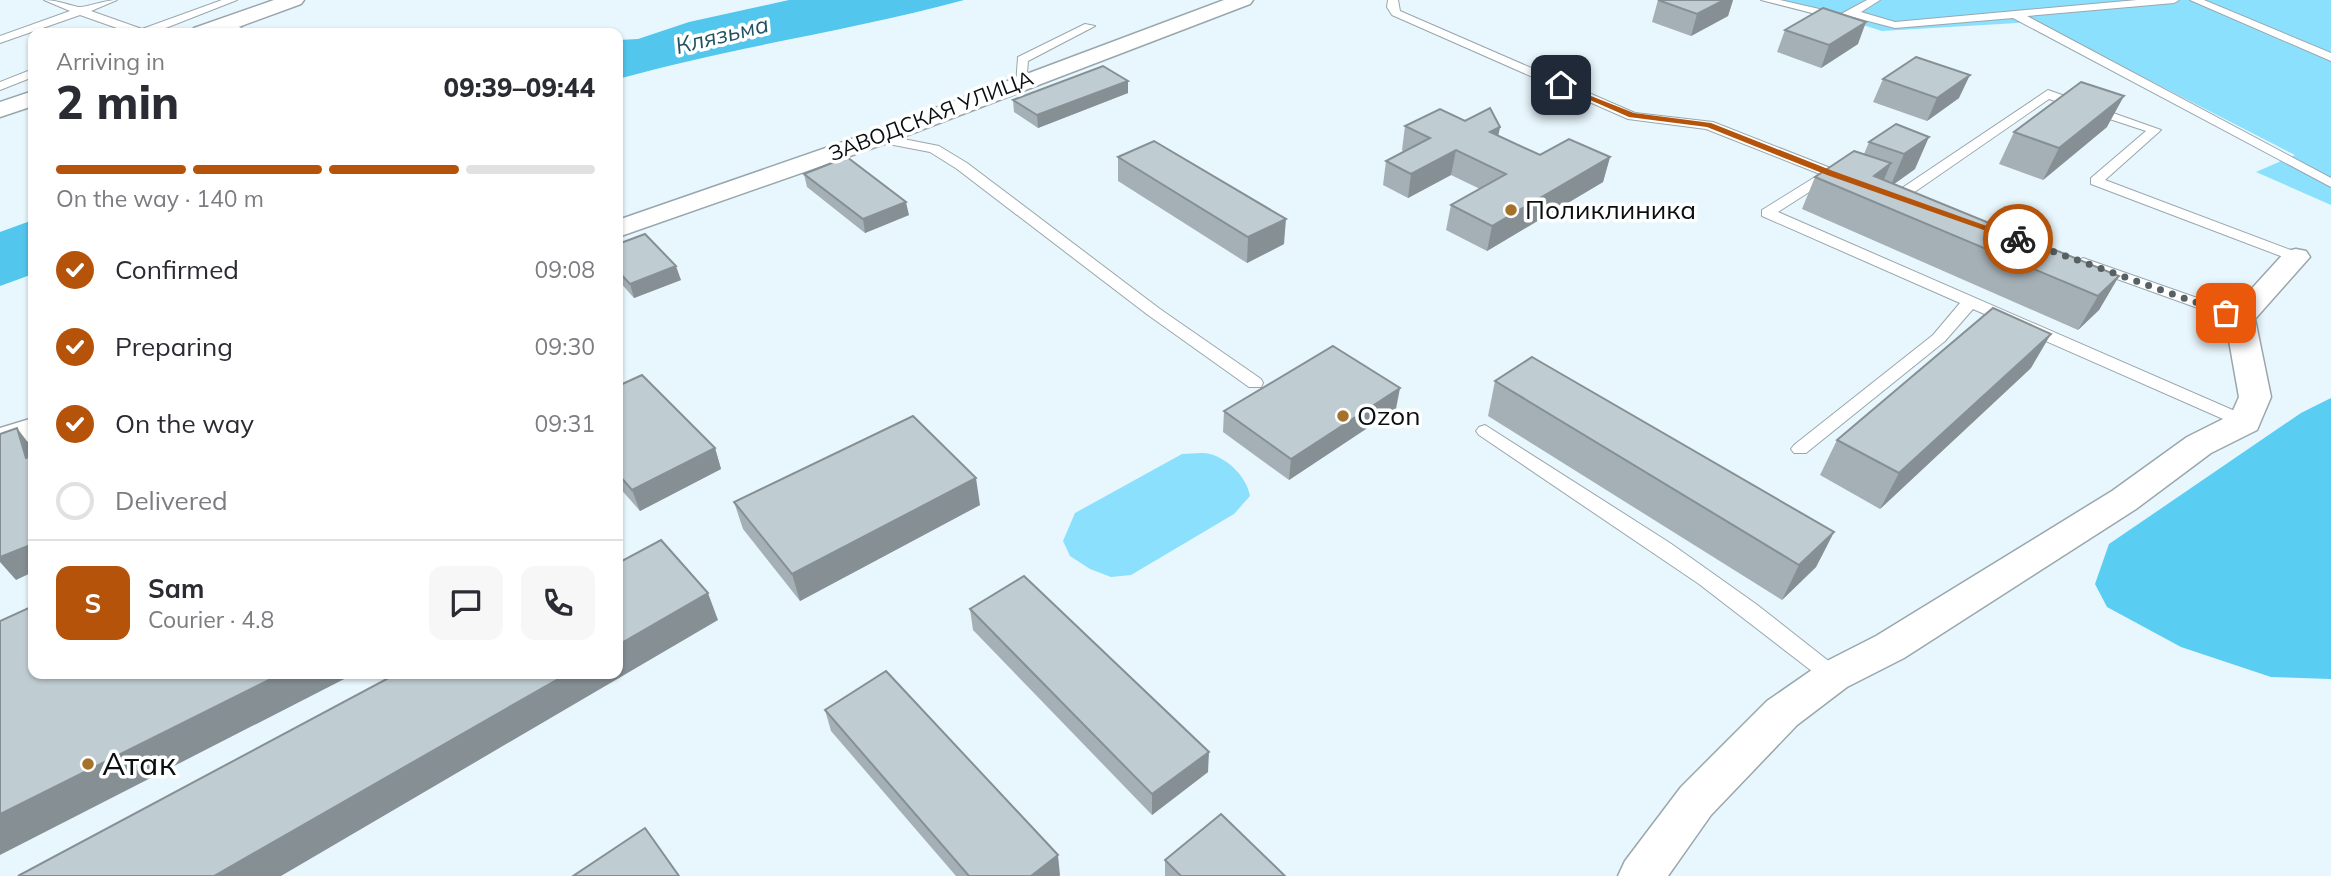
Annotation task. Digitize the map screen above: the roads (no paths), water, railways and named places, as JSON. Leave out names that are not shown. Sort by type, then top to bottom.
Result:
[{"type":"street","points":[[238,28],[294,0]]},
{"type":"street","name":"ЗАВОДСКАЯ УЛИЦА","points":[[623,227],[878,138],[1243,0]]},
{"type":"street","points":[[0,110],[28,99]]},
{"type":"street","points":[[1641,876],[1696,801],[1782,713],[1833,676],[1890,647],[2124,500],[2199,445],[2245,422],[2255,397],[2241,318],[2296,257]]},
{"type":"street","points":[[0,439],[28,431]]},
{"type":"lane","points":[[49,0],[127,28]]},
{"type":"lane","points":[[34,28],[112,0]]},
{"type":"lane","points":[[155,28],[232,0]]},
{"type":"lane","points":[[1394,0],[1392,7],[1396,13],[1632,116],[1708,125],[1904,199],[2048,94],[2155,130],[2096,181],[2296,257]]},
{"type":"lane","points":[[1766,0],[1843,18],[1875,0]]},
{"type":"lane","points":[[1852,13],[1895,25],[2174,0]]},
{"type":"lane","points":[[2195,0],[2331,57]]},
{"type":"lane","points":[[2014,15],[2331,183]]},
{"type":"lane","points":[[1020,83],[1022,60],[1044,46],[1089,26]]},
{"type":"lane","points":[[0,40],[28,30]]},
{"type":"lane","points":[[0,86],[28,75]]},
{"type":"lane","points":[[878,138],[934,149],[962,166],[1154,312],[1255,383]]},
{"type":"lane","points":[[1830,173],[1767,213],[2245,422]]},
{"type":"lane","points":[[2068,257],[2241,318]]},
{"type":"lane","points":[[1800,449],[1939,338],[1970,302]]},
{"type":"lane","points":[[1485,432],[1619,517],[1789,639],[1833,676]]},
{"type":"water","name":"Клязьма","points":[[789,0],[964,0],[623,78],[623,40],[638,39],[689,22]]},
{"type":"water","points":[[28,222],[28,276],[0,286],[0,232]]},
{"type":"place","name":"Поликлиника","points":[[1511,210]]},
{"type":"place","name":"Ozon","points":[[1343,416]]},
{"type":"place","name":"Атак","points":[[88,764]]}]
